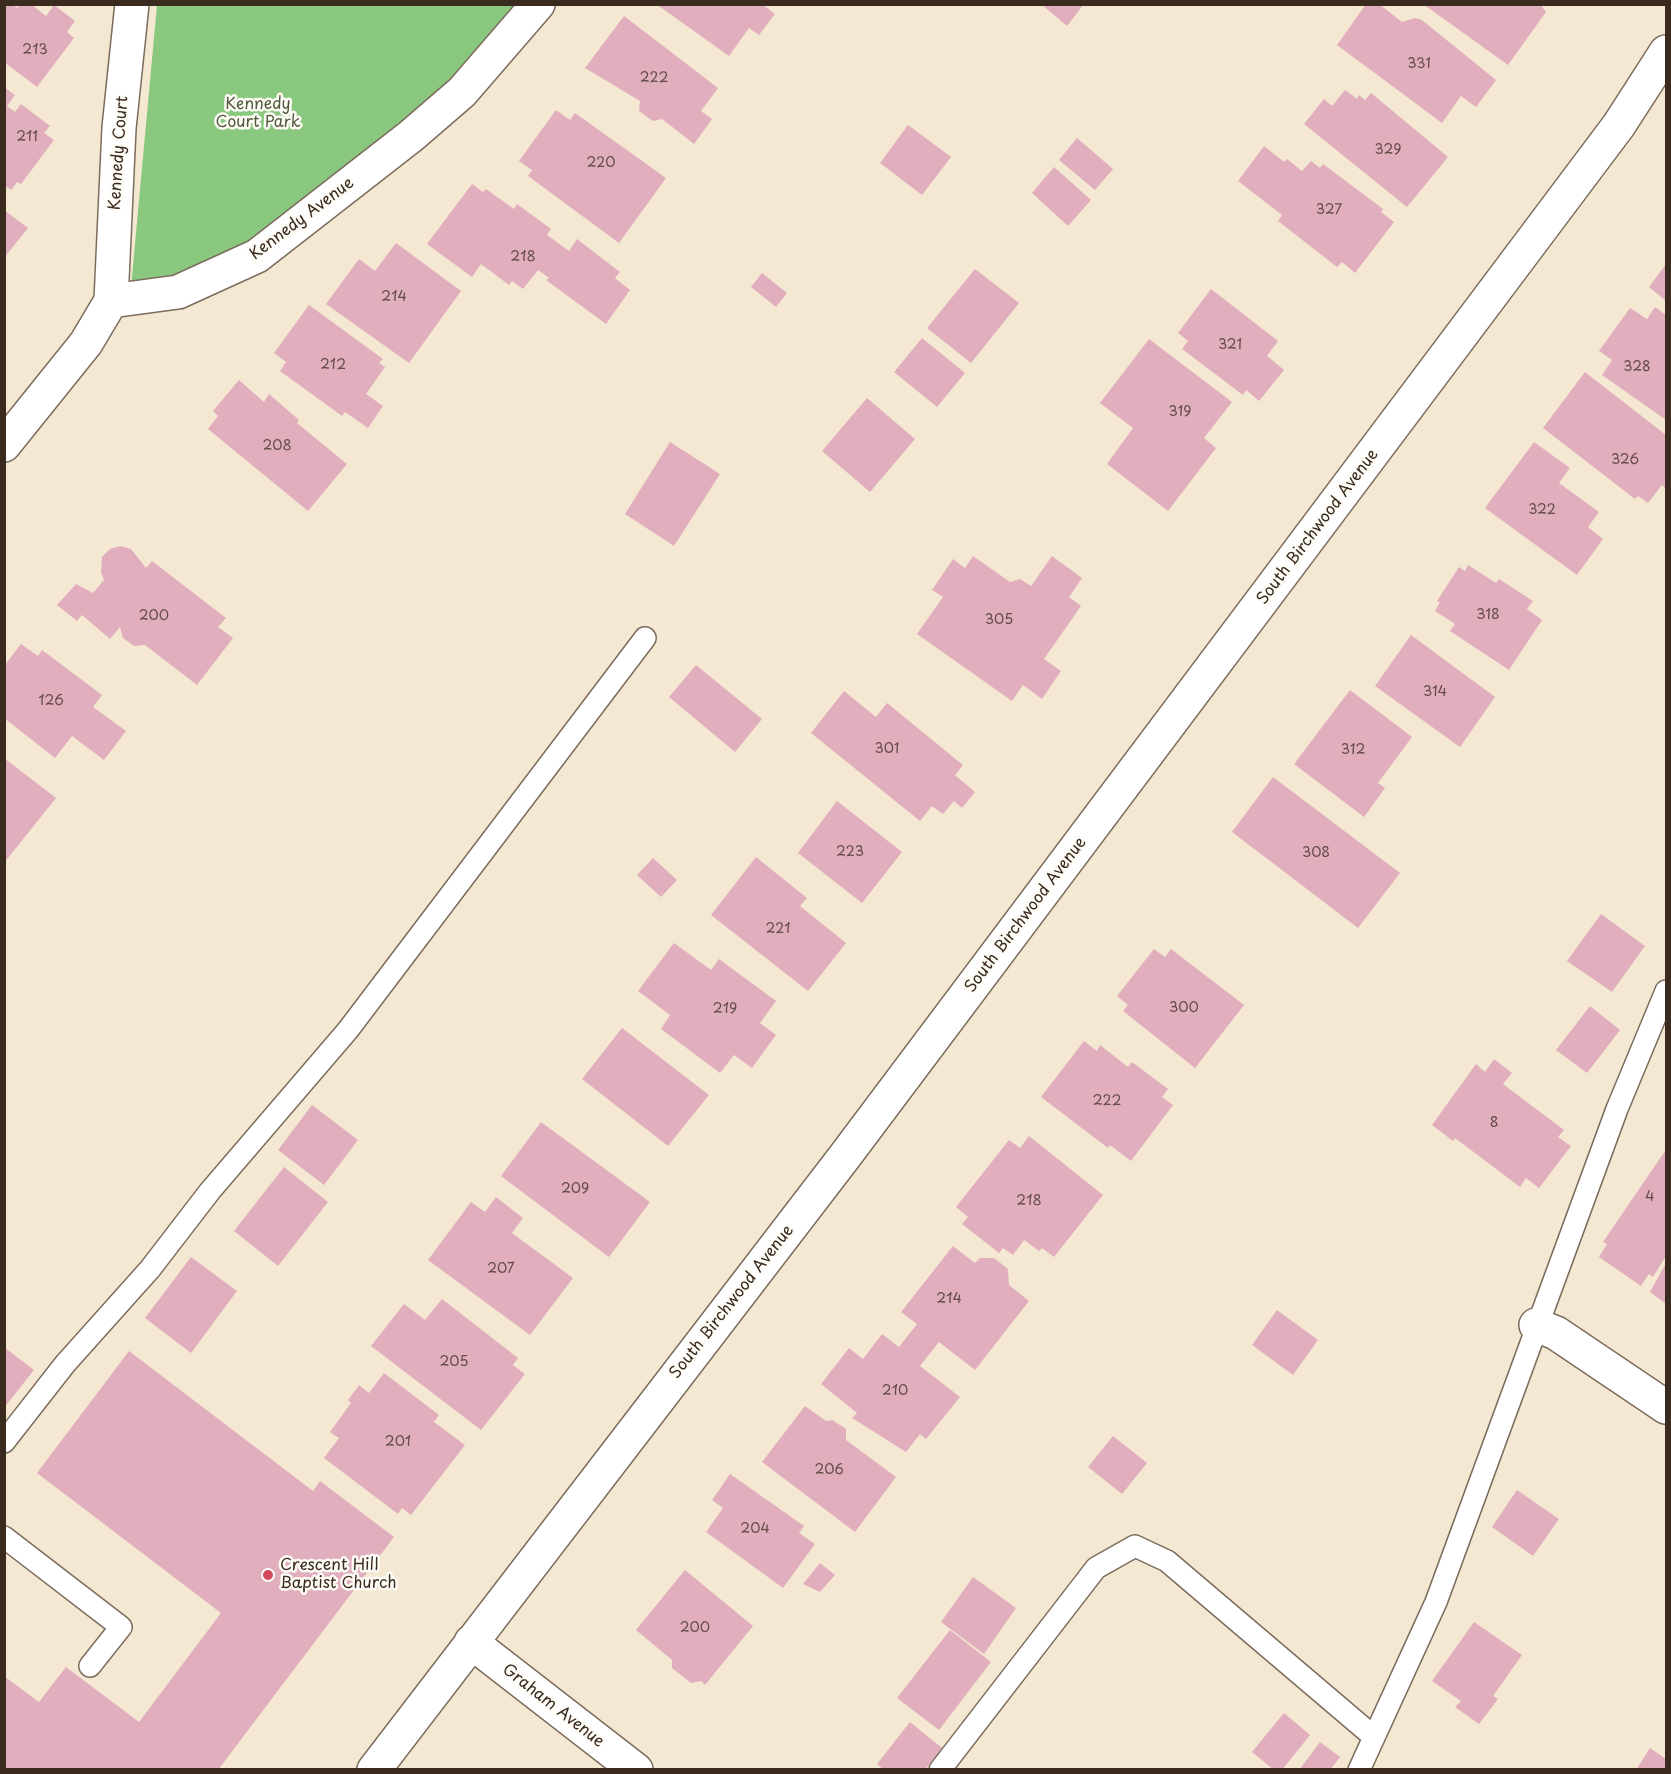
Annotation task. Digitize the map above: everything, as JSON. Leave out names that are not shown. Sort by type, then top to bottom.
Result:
[{"type":"street","name":"Kennedy Court","points":[[111,301],[119,128],[132,4]]},
{"type":"street","name":"Kennedy Avenue","points":[[111,301],[178,292],[257,256],[411,136],[462,92],[538,4]]},
{"type":"street","name":"South Birchwood Avenue","points":[[374,1770],[867,1128],[1619,125],[1666,52]]},
{"type":"street","points":[[4,445],[86,343],[111,301]]},
{"type":"street","points":[[1536,1325],[1557,1332],[1666,1407]]},
{"type":"street","name":"Graham Avenue","points":[[471,1642],[636,1770]]},
{"type":"lane","points":[[4,1442],[65,1364],[150,1269],[210,1191],[348,1030],[645,638]]},
{"type":"lane","points":[[1359,1770],[1436,1602],[1617,1109],[1666,992]]},
{"type":"lane","points":[[4,1537],[121,1627],[90,1666]]},
{"type":"lane","points":[[940,1770],[1096,1568],[1135,1546],[1167,1561],[1374,1737]]},
{"type":"green space","name":"Kennedy Court Park","points":[[157,5],[532,5],[289,231],[130,298]]},
{"type":"building","points":[[4,4],[12,4],[17,8],[20,4],[31,4],[46,16],[54,5],[75,21],[67,32],[74,38],[37,87],[4,62]]},
{"type":"building","points":[[656,4],[762,4],[775,14],[759,35],[749,28],[729,56]]},
{"type":"building","points":[[1041,4],[1084,4],[1067,26]]},
{"type":"building","points":[[1366,4],[1379,4],[1402,22],[1415,18],[1422,20],[1496,80],[1476,107],[1461,96],[1442,123],[1337,45]]},
{"type":"building","points":[[1423,4],[1540,4],[1546,12],[1508,65]]},
{"type":"building","points":[[624,16],[718,88],[701,111],[712,119],[694,144],[662,119],[653,121],[639,111],[640,101],[585,68]]},
{"type":"building","points":[[4,87],[15,95],[7,106],[15,112],[21,104],[50,126],[44,133],[54,140],[21,184],[17,182],[11,190],[4,185]]},
{"type":"building","points":[[1345,90],[1357,99],[1359,95],[1365,100],[1371,93],[1448,157],[1407,207],[1304,124],[1324,99],[1332,106]]},
{"type":"building","points":[[556,110],[570,120],[575,113],[666,178],[619,243],[528,176],[532,170],[519,161]]},
{"type":"building","points":[[908,125],[951,157],[922,195],[880,163]]},
{"type":"building","points":[[1077,138],[1113,169],[1095,190],[1059,160]]},
{"type":"building","points":[[1264,146],[1284,162],[1287,159],[1302,171],[1311,161],[1320,168],[1323,164],[1383,209],[1381,212],[1394,222],[1355,273],[1342,262],[1337,267],[1278,221],[1282,215],[1238,181]]},
{"type":"building","points":[[1054,167],[1091,200],[1068,226],[1032,193]]},
{"type":"building","points":[[472,184],[483,192],[486,189],[514,209],[517,204],[551,229],[547,235],[569,251],[577,239],[620,272],[615,278],[630,290],[606,324],[546,280],[549,278],[538,270],[523,289],[512,281],[509,285],[481,264],[472,277],[427,244]]},
{"type":"building","points":[[4,210],[28,228],[4,258]]},
{"type":"building","points":[[396,243],[461,291],[409,363],[326,304],[359,259],[375,271]]},
{"type":"building","points":[[1666,264],[1666,301],[1649,287]]},
{"type":"building","points":[[975,269],[1019,303],[971,363],[927,328]]},
{"type":"building","points":[[762,273],[787,293],[776,307],[751,287]]},
{"type":"building","points":[[1211,289],[1278,341],[1267,356],[1284,370],[1259,401],[1246,390],[1243,395],[1182,349],[1188,341],[1178,333]]},
{"type":"building","points":[[309,305],[383,359],[379,363],[385,367],[366,394],[383,406],[368,428],[345,412],[342,416],[280,371],[286,362],[274,353]]},
{"type":"building","points":[[1655,307],[1666,315],[1666,420],[1602,375],[1612,360],[1599,351],[1630,308],[1647,319]]},
{"type":"building","points":[[922,338],[965,373],[937,407],[894,372]]},
{"type":"building","points":[[1149,339],[1232,402],[1204,438],[1216,448],[1168,511],[1107,464],[1133,428],[1100,403]]},
{"type":"building","points":[[1585,372],[1666,435],[1666,489],[1662,485],[1648,503],[1638,496],[1635,499],[1543,428]]},
{"type":"building","points":[[239,380],[264,402],[269,394],[299,420],[297,423],[347,464],[308,511],[208,429],[218,416],[213,411]]},
{"type":"building","points":[[867,398],[915,439],[870,492],[822,451]]},
{"type":"building","points":[[670,442],[720,474],[674,546],[625,514]]},
{"type":"building","points":[[1534,442],[1570,468],[1559,483],[1599,512],[1588,527],[1603,539],[1577,575],[1485,508]]},
{"type":"building","points":[[120,546],[131,549],[146,568],[152,561],[226,618],[218,627],[233,638],[197,685],[145,645],[134,646],[123,638],[120,627],[110,639],[82,615],[77,621],[57,605],[76,584],[93,593],[104,580],[101,573],[102,557],[110,549]]},
{"type":"building","points":[[973,556],[1010,582],[1020,579],[1031,586],[1052,556],[1082,578],[1069,597],[1081,606],[1044,659],[1061,671],[1042,699],[1023,685],[1012,701],[917,634],[943,597],[932,590],[953,559],[965,568]]},
{"type":"building","points":[[1468,565],[1496,583],[1499,579],[1533,601],[1527,609],[1542,620],[1509,670],[1450,631],[1455,624],[1435,611],[1440,602],[1437,601],[1459,567],[1465,571]]},
{"type":"building","points":[[1411,635],[1495,697],[1460,747],[1375,686]]},
{"type":"building","points":[[21,644],[38,656],[42,650],[102,695],[93,707],[126,731],[104,760],[72,736],[55,758],[4,718],[4,666]]},
{"type":"building","points":[[696,665],[762,719],[735,752],[669,697]]},
{"type":"building","points":[[1350,690],[1412,737],[1378,783],[1385,788],[1364,817],[1294,764]]},
{"type":"building","points":[[844,691],[876,717],[887,703],[963,765],[955,775],[975,792],[962,808],[954,801],[943,814],[932,806],[920,821],[811,733]]},
{"type":"building","points":[[4,758],[56,798],[4,863]]},
{"type":"building","points":[[1273,777],[1400,873],[1358,928],[1232,832]]},
{"type":"building","points":[[837,801],[902,852],[862,903],[798,853]]},
{"type":"building","points":[[756,857],[807,898],[800,906],[846,943],[808,991],[711,915]]},
{"type":"building","points":[[653,858],[677,880],[661,897],[637,875]]},
{"type":"building","points":[[1601,914],[1645,946],[1612,992],[1567,961]]},
{"type":"building","points":[[674,943],[711,970],[719,959],[776,1001],[760,1023],[776,1035],[752,1068],[734,1055],[720,1073],[661,1029],[670,1015],[638,991]]},
{"type":"building","points":[[1154,949],[1165,957],[1171,949],[1244,1005],[1195,1068],[1123,1011],[1128,1005],[1117,996]]},
{"type":"building","points":[[1590,1006],[1620,1030],[1587,1073],[1556,1050]]},
{"type":"building","points":[[622,1028],[709,1095],[668,1146],[582,1079]]},
{"type":"building","points":[[1084,1041],[1097,1051],[1100,1045],[1128,1067],[1132,1062],[1168,1089],[1162,1097],[1173,1105],[1131,1161],[1110,1145],[1108,1148],[1041,1097]]},
{"type":"building","points":[[1494,1059],[1512,1073],[1503,1084],[1564,1130],[1558,1137],[1571,1146],[1539,1188],[1526,1178],[1520,1187],[1455,1138],[1453,1141],[1432,1125],[1476,1064],[1485,1072]]},
{"type":"building","points":[[312,1105],[358,1140],[324,1185],[278,1150]]},
{"type":"building","points":[[541,1122],[650,1202],[609,1257],[501,1176]]},
{"type":"building","points":[[1029,1136],[1103,1195],[1054,1257],[1042,1248],[1039,1251],[1024,1240],[1013,1255],[1003,1248],[999,1253],[962,1224],[968,1217],[956,1207],[1009,1140],[1020,1148]]},
{"type":"building","points":[[1665,1151],[1666,1256],[1653,1277],[1649,1274],[1641,1286],[1599,1257],[1607,1244],[1603,1242]]},
{"type":"building","points":[[284,1167],[328,1202],[278,1266],[234,1231]]},
{"type":"building","points":[[496,1197],[523,1218],[512,1233],[573,1278],[530,1335],[428,1260],[471,1202],[485,1212]]},
{"type":"building","points":[[953,1246],[975,1263],[980,1258],[994,1258],[1008,1269],[1009,1285],[1029,1301],[975,1370],[939,1342],[920,1366],[960,1397],[926,1439],[920,1434],[906,1452],[852,1418],[857,1413],[821,1384],[849,1348],[863,1359],[882,1334],[899,1347],[917,1324],[901,1312]]},
{"type":"building","points":[[191,1257],[237,1291],[191,1353],[145,1318]]},
{"type":"building","points":[[1666,1263],[1666,1304],[1650,1292]]},
{"type":"building","points":[[442,1299],[518,1358],[513,1365],[525,1374],[481,1430],[371,1346],[404,1304],[425,1320]]},
{"type":"building","points":[[1277,1310],[1318,1340],[1293,1375],[1252,1345]]},
{"type":"building","points":[[4,1347],[34,1370],[4,1408]]},
{"type":"building","name":"Crescent Hill Baptist Church","points":[[129,1351],[313,1491],[320,1481],[394,1537],[218,1770],[4,1770],[4,1676],[39,1702],[66,1667],[139,1722],[221,1613],[37,1473]]},
{"type":"building","points":[[384,1373],[439,1415],[434,1422],[465,1445],[411,1515],[402,1508],[398,1514],[324,1458],[339,1438],[330,1432],[351,1403],[348,1400],[359,1385],[369,1393]]},
{"type":"building","points":[[805,1406],[826,1421],[832,1420],[846,1429],[846,1440],[896,1477],[855,1532],[762,1462]]},
{"type":"building","points":[[1113,1436],[1147,1463],[1122,1494],[1088,1467]]},
{"type":"building","points":[[730,1474],[804,1526],[799,1533],[815,1544],[783,1588],[706,1532],[723,1508],[712,1500]]},
{"type":"building","points":[[1517,1490],[1559,1519],[1533,1556],[1492,1527]]},
{"type":"building","points":[[820,1563],[835,1575],[820,1592],[803,1584]]},
{"type":"building","points":[[685,1570],[753,1626],[705,1685],[701,1681],[691,1683],[672,1668],[672,1660],[636,1630]]},
{"type":"building","points":[[973,1577],[1016,1608],[984,1654],[941,1622]]},
{"type":"building","points":[[1474,1622],[1522,1655],[1493,1696],[1498,1699],[1479,1724],[1455,1707],[1461,1701],[1432,1681]]},
{"type":"building","points":[[950,1630],[991,1662],[939,1730],[897,1698]]},
{"type":"building","points":[[1284,1713],[1310,1735],[1282,1770],[1274,1770],[1252,1752]]},
{"type":"building","points":[[910,1722],[942,1748],[925,1770],[884,1770],[877,1764]]},
{"type":"building","points":[[1320,1742],[1340,1757],[1330,1770],[1299,1770]]},
{"type":"building","points":[[1650,1748],[1666,1759],[1666,1770],[1636,1770]]},
{"type":"place","name":"Crescent Hill Baptist Church","points":[[268,1575]]}]
